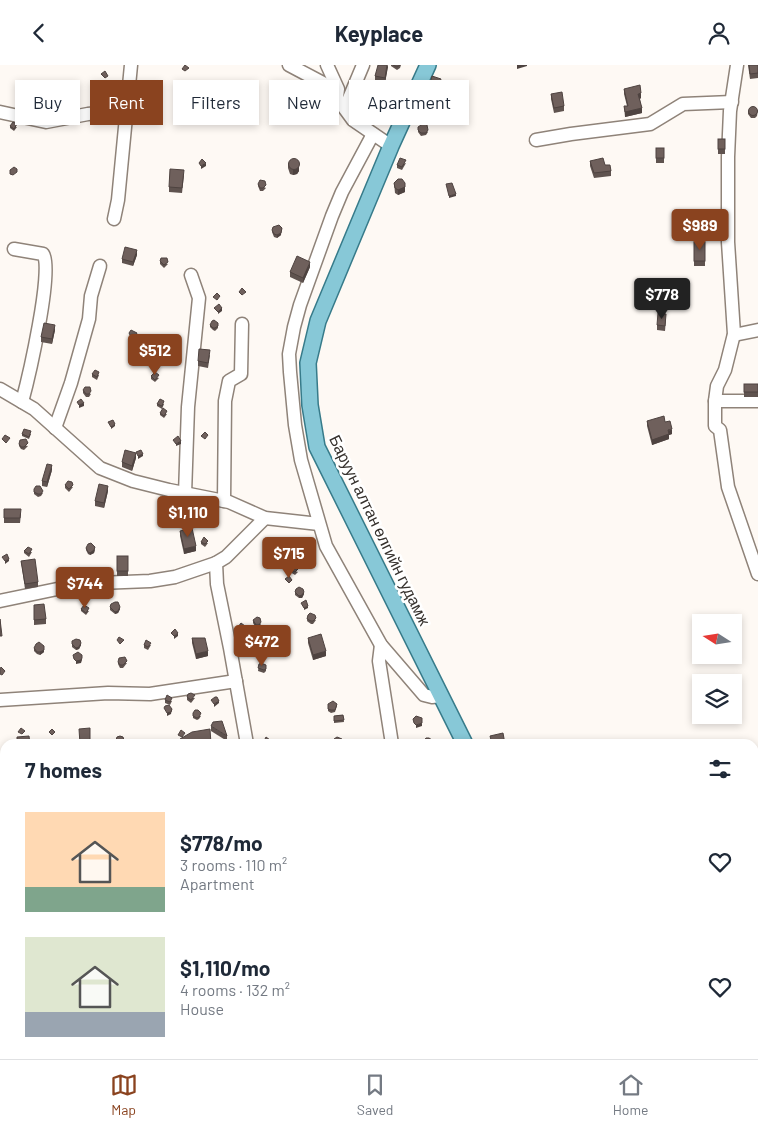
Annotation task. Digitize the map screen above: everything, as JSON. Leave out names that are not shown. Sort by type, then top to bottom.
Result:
[{"type":"main road","name":"Баруун алтан өлгийн гудамж","points":[[428,65],[318,321],[308,363],[310,405],[317,447],[462,739]]},
{"type":"street","points":[[130,80],[131,65]]},
{"type":"street","points":[[289,65],[323,83],[341,103],[353,121],[392,146]]},
{"type":"street","points":[[327,65],[338,89],[341,103]]},
{"type":"street","points":[[341,103],[363,65]]},
{"type":"street","points":[[737,65],[728,157],[728,242],[734,335],[725,370],[717,386],[715,425],[720,430],[728,487],[758,574]]},
{"type":"street","points":[[536,140],[650,124],[683,104],[732,102]]},
{"type":"street","points":[[0,112],[46,122],[90,114]]},
{"type":"street","points":[[114,219],[126,125]]},
{"type":"street","points":[[373,134],[332,215],[298,312],[289,354],[295,425],[300,451],[326,545],[381,645],[424,695],[432,697],[441,696]]},
{"type":"street","points":[[14,249],[43,254],[46,258],[46,271],[33,364],[22,402]]},
{"type":"street","points":[[55,428],[71,383],[89,319],[91,296],[100,266]]},
{"type":"street","points":[[186,494],[188,407],[199,297],[191,275]]},
{"type":"street","points":[[224,501],[225,401],[229,381],[241,374],[242,324]]},
{"type":"street","points":[[734,335],[758,330]]},
{"type":"street","points":[[0,389],[34,409],[100,468],[133,481],[224,501],[265,517],[319,524]]},
{"type":"street","points":[[715,401],[758,401]]},
{"type":"street","points":[[0,601],[90,584],[150,581],[175,577],[216,563],[226,557],[265,517]]},
{"type":"street","points":[[216,563],[217,584],[246,739]]},
{"type":"street","points":[[381,645],[379,661],[391,739]]},
{"type":"street","points":[[0,700],[108,693],[150,695],[236,681]]},
{"type":"building","points":[[185,65],[189,68],[185,71],[182,69]]},
{"type":"building","points":[[378,65],[387,65],[385,78],[375,76]]},
{"type":"building","points":[[749,65],[758,65],[758,73],[750,74]]},
{"type":"building","points":[[105,71],[108,76],[105,78],[101,74]]},
{"type":"building","points":[[432,76],[441,79],[441,80],[431,80]]},
{"type":"building","points":[[640,85],[641,93],[638,94],[642,108],[625,112],[624,106],[628,106],[624,89]]},
{"type":"building","points":[[562,92],[564,106],[554,108],[551,94]]},
{"type":"building","points":[[753,106],[758,111],[753,116],[748,111]]},
{"type":"building","points":[[13,122],[16,125],[14,129],[10,126]]},
{"type":"building","points":[[427,125],[428,130],[426,133],[421,133],[418,127]]},
{"type":"building","points":[[718,139],[725,139],[725,149],[718,149]]},
{"type":"building","points":[[656,148],[664,148],[664,158],[656,158]]},
{"type":"building","points":[[400,158],[406,160],[402,167],[397,165]]},
{"type":"building","points":[[603,158],[605,165],[610,165],[611,171],[594,173],[590,161]]},
{"type":"building","points":[[202,159],[206,163],[201,166],[199,163]]},
{"type":"building","points":[[292,159],[296,159],[299,164],[298,168],[292,169],[289,166],[289,162]]},
{"type":"building","points":[[14,167],[17,169],[17,172],[13,175],[10,174],[10,170]]},
{"type":"building","points":[[170,169],[184,170],[182,188],[169,187]]},
{"type":"building","points":[[398,179],[402,179],[405,187],[398,190],[395,188],[394,183]]},
{"type":"building","points":[[260,180],[265,181],[266,185],[263,188],[260,188],[258,184]]},
{"type":"building","points":[[452,183],[456,194],[449,196],[446,184]]},
{"type":"building","points":[[279,225],[282,228],[281,233],[274,234],[273,227]]},
{"type":"building","points":[[694,242],[705,242],[705,261],[694,261]]},
{"type":"building","points":[[125,247],[137,250],[133,262],[122,259]]},
{"type":"building","points":[[297,256],[310,262],[303,278],[290,272]]},
{"type":"building","points":[[161,258],[167,258],[168,262],[164,265],[160,261]]},
{"type":"building","points":[[242,288],[246,292],[242,295],[239,292]]},
{"type":"building","points":[[217,293],[220,296],[217,300],[213,297]]},
{"type":"building","points":[[219,304],[222,308],[218,312],[214,308]]},
{"type":"building","points":[[658,313],[666,314],[665,326],[657,325]]},
{"type":"building","points":[[214,320],[218,323],[218,326],[213,328],[210,325]]},
{"type":"building","points":[[44,323],[55,325],[52,339],[41,337]]},
{"type":"building","points":[[131,330],[137,333],[136,335],[131,337],[129,333]]},
{"type":"building","points":[[199,349],[210,350],[208,363],[198,361]]},
{"type":"building","points":[[156,362],[160,366],[157,370],[153,366]]},
{"type":"building","points":[[95,370],[99,372],[97,377],[92,374]]},
{"type":"building","points":[[155,372],[159,375],[155,380],[151,376]]},
{"type":"building","points":[[744,384],[758,384],[758,392],[744,392]]},
{"type":"building","points":[[85,387],[90,387],[91,391],[89,394],[86,394],[83,390]]},
{"type":"building","points":[[81,399],[84,403],[79,405],[77,402]]},
{"type":"building","points":[[160,399],[164,401],[162,406],[157,404]]},
{"type":"building","points":[[163,408],[167,411],[164,416],[160,413]]},
{"type":"building","points":[[664,416],[665,422],[670,421],[672,429],[668,430],[669,434],[652,440],[647,421]]},
{"type":"building","points":[[113,420],[115,424],[111,427],[108,422]]},
{"type":"building","points":[[24,429],[31,431],[29,437],[22,434]]},
{"type":"building","points":[[205,432],[208,435],[205,439],[201,436]]},
{"type":"building","points":[[5,435],[10,438],[6,443],[2,439]]},
{"type":"building","points":[[178,436],[181,441],[176,444],[173,440]]},
{"type":"building","points":[[26,439],[28,443],[21,447],[19,444],[20,440]]},
{"type":"building","points":[[125,450],[136,453],[132,466],[122,462]]},
{"type":"building","points":[[141,450],[143,454],[138,456],[136,452]]},
{"type":"building","points":[[47,464],[52,465],[47,482],[42,481]]},
{"type":"building","points":[[68,481],[72,482],[73,485],[69,489],[65,485]]},
{"type":"building","points":[[99,484],[108,486],[104,503],[95,501]]},
{"type":"building","points":[[36,486],[40,486],[43,491],[41,494],[34,492]]},
{"type":"building","points":[[4,509],[21,509],[20,518],[4,518]]},
{"type":"building","points":[[185,514],[188,519],[185,522],[181,521],[181,518]]},
{"type":"building","points":[[192,528],[196,546],[184,549],[180,531]]},
{"type":"building","points":[[204,537],[208,541],[205,544],[201,542]]},
{"type":"building","points":[[91,543],[95,547],[90,553],[86,548]]},
{"type":"building","points":[[28,547],[32,549],[29,554],[24,551]]},
{"type":"building","points":[[283,549],[287,557],[274,563],[270,555]]},
{"type":"building","points":[[7,554],[9,559],[5,561],[2,557]]},
{"type":"building","points":[[117,556],[128,556],[128,571],[117,571]]},
{"type":"building","points":[[35,559],[38,582],[25,584],[21,561]]},
{"type":"building","points":[[293,563],[298,566],[295,572],[290,569],[290,565]]},
{"type":"building","points":[[289,576],[292,580],[289,583],[285,579]]},
{"type":"building","points":[[299,587],[304,592],[299,596],[295,592]]},
{"type":"building","points":[[306,600],[308,606],[304,608],[301,603]]},
{"type":"building","points":[[115,602],[118,602],[120,607],[115,612],[110,607]]},
{"type":"building","points":[[44,604],[46,619],[34,620],[34,605]]},
{"type":"building","points":[[84,605],[89,608],[86,613],[81,609]]},
{"type":"building","points":[[310,613],[315,615],[316,618],[313,621],[307,619]]},
{"type":"building","points":[[257,617],[260,618],[261,622],[259,625],[256,625],[253,620]]},
{"type":"building","points":[[0,619],[2,636],[0,636]]},
{"type":"building","points":[[241,623],[245,626],[242,630],[238,627]]},
{"type":"building","points":[[175,629],[178,633],[174,636],[171,633]]},
{"type":"building","points":[[321,634],[326,651],[313,655],[308,638]]},
{"type":"building","points":[[119,637],[124,640],[120,644],[117,640]]},
{"type":"building","points":[[192,638],[205,638],[208,651],[196,654]]},
{"type":"building","points":[[80,640],[81,643],[76,648],[72,641]]},
{"type":"building","points":[[146,640],[151,643],[148,647],[144,645]]},
{"type":"building","points":[[39,642],[44,646],[44,650],[37,652],[34,648]]},
{"type":"building","points":[[78,652],[82,655],[82,658],[76,661],[73,655]]},
{"type":"building","points":[[125,657],[127,661],[120,665],[118,662],[119,658]]},
{"type":"building","points":[[261,663],[266,665],[266,669],[258,668]]},
{"type":"building","points":[[1,667],[5,671],[2,675],[0,674]]},
{"type":"building","points":[[191,693],[195,695],[191,700],[187,697]]},
{"type":"building","points":[[167,695],[172,698],[170,702],[165,700]]},
{"type":"building","points":[[215,697],[219,701],[214,704],[211,700]]},
{"type":"building","points":[[333,701],[337,704],[335,710],[328,709],[328,704]]},
{"type":"building","points":[[169,705],[172,709],[171,712],[167,713],[164,708]]},
{"type":"building","points":[[195,710],[201,713],[197,718],[193,716]]},
{"type":"building","points":[[343,715],[344,720],[334,721],[334,716]]},
{"type":"building","points":[[416,716],[422,718],[422,723],[416,725],[414,723],[413,719]]},
{"type":"building","points":[[222,721],[227,736],[211,726],[213,722]]},
{"type":"building","points":[[21,728],[25,731],[22,734],[18,732]]},
{"type":"building","points":[[90,728],[90,739],[80,739],[79,729]]},
{"type":"building","points":[[52,729],[55,732],[52,735],[49,732]]},
{"type":"building","points":[[210,729],[211,739],[180,739],[192,732]]},
{"type":"building","points":[[181,730],[185,733],[182,737],[178,735]]},
{"type":"building","points":[[503,733],[504,739],[491,739],[490,736]]},
{"type":"building","points":[[29,736],[29,739],[17,739],[17,737]]},
{"type":"building","points":[[120,736],[124,739],[116,739]]}]
